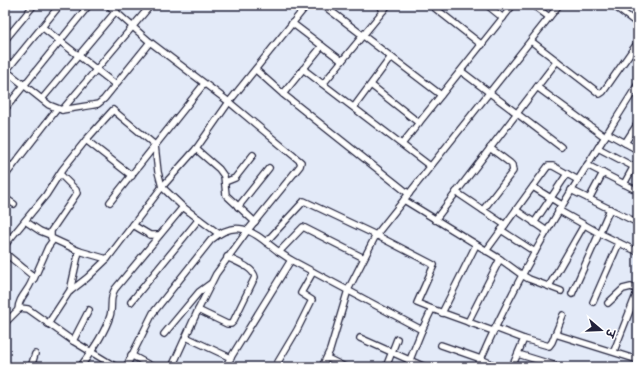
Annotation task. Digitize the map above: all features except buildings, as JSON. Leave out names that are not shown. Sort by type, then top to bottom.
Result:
[{"type":"street","points":[[5,40],[34,5]]},
{"type":"street","points":[[60,5],[6,72],[25,85],[42,100],[59,110],[98,104],[116,85],[150,42]]},
{"type":"street","points":[[5,109],[89,5]]},
{"type":"street","points":[[109,5],[150,42],[230,102],[300,162],[300,166],[248,230],[210,284],[172,367]]},
{"type":"street","points":[[5,176],[59,110],[96,70],[151,5]]},
{"type":"street","points":[[48,324],[69,292],[87,278],[107,259],[162,187],[196,149],[230,102],[307,5]]},
{"type":"street","points":[[323,5],[441,95]]},
{"type":"street","points":[[378,5],[384,10]]},
{"type":"street","points":[[323,84],[388,5]]},
{"type":"street","points":[[431,5],[482,45]]},
{"type":"street","points":[[487,5],[503,18]]},
{"type":"street","points":[[402,144],[513,5]]},
{"type":"street","points":[[533,5],[549,17]]},
{"type":"street","points":[[322,367],[327,358],[348,290],[376,235],[559,5]]},
{"type":"street","points":[[613,5],[638,24]]},
{"type":"street","points":[[42,100],[116,11]]},
{"type":"street","points":[[292,23],[342,61]]},
{"type":"street","points":[[42,27],[116,85]]},
{"type":"street","points":[[530,41],[600,94],[603,92],[638,42]]},
{"type":"street","points":[[283,94],[322,46]]},
{"type":"street","points":[[354,107],[391,57]]},
{"type":"street","points":[[435,220],[557,61]]},
{"type":"street","points":[[303,69],[430,166]]},
{"type":"street","points":[[256,70],[283,94],[408,194]]},
{"type":"street","points":[[461,71],[561,147]]},
{"type":"street","points":[[110,202],[204,84]]},
{"type":"street","points":[[477,367],[494,329],[522,275],[560,208],[638,84]]},
{"type":"street","points":[[371,85],[419,123]]},
{"type":"street","points":[[537,88],[606,135],[638,150]]},
{"type":"street","points":[[6,242],[46,195],[86,140],[113,110],[155,145],[158,172],[162,187],[183,207],[219,234]]},
{"type":"street","points":[[625,143],[638,123]]},
{"type":"street","points":[[86,140],[132,176]]},
{"type":"street","points":[[483,210],[513,171],[510,163],[490,148]]},
{"type":"street","points":[[598,148],[636,167],[624,184]]},
{"type":"street","points":[[196,149],[219,169],[224,176],[226,195],[255,222]]},
{"type":"street","points":[[225,182],[235,178],[252,155]]},
{"type":"street","points":[[5,162],[12,167]]},
{"type":"street","points":[[587,165],[638,191]]},
{"type":"street","points":[[486,251],[548,166],[553,166],[578,180]]},
{"type":"street","points":[[238,207],[269,168]]},
{"type":"street","points":[[589,198],[603,173]]},
{"type":"street","points":[[18,310],[19,300],[33,280],[51,237],[77,193],[76,190],[60,174]]},
{"type":"street","points":[[534,223],[567,174]]},
{"type":"street","points":[[533,186],[551,198],[560,208],[584,224],[638,252]]},
{"type":"street","points":[[571,190],[638,223]]},
{"type":"street","points":[[456,192],[483,210],[535,252]]},
{"type":"street","points":[[5,198],[14,204]]},
{"type":"street","points":[[404,200],[500,259],[522,275],[561,291]]},
{"type":"street","points":[[266,242],[304,201],[376,235],[434,265],[418,303],[468,322],[550,346],[563,315]]},
{"type":"street","points":[[80,367],[91,352],[109,320],[111,312],[111,298],[115,289],[183,207]]},
{"type":"street","points":[[572,294],[610,209]]},
{"type":"street","points":[[516,210],[547,231]]},
{"type":"street","points":[[131,302],[199,219]]},
{"type":"street","points":[[25,221],[40,231],[79,251],[107,259]]},
{"type":"street","points":[[549,286],[584,224]]},
{"type":"street","points":[[133,225],[150,235],[159,236]]},
{"type":"street","points":[[279,252],[303,227],[364,258]]},
{"type":"street","points":[[126,367],[153,313],[212,240],[219,234],[235,228],[248,230],[291,260],[422,330]]},
{"type":"street","points":[[593,302],[619,243]]},
{"type":"street","points":[[442,313],[476,245]]},
{"type":"street","points":[[69,292],[79,251]]},
{"type":"street","points":[[5,253],[32,274],[33,280]]},
{"type":"street","points":[[198,310],[227,324],[231,324],[233,322],[255,277],[250,269],[228,257]]},
{"type":"street","points":[[468,322],[500,259]]},
{"type":"street","points":[[225,367],[291,260]]},
{"type":"street","points":[[275,367],[297,330],[312,300],[301,293],[313,272]]},
{"type":"street","points":[[164,334],[198,292],[210,284]]},
{"type":"street","points":[[608,303],[623,290],[631,287],[638,290],[614,352]]},
{"type":"street","points":[[5,323],[18,310],[24,308],[28,309],[73,341],[116,367]]},
{"type":"street","points":[[407,367],[432,309]]},
{"type":"street","points":[[73,341],[89,310]]},
{"type":"street","points":[[555,334],[638,360]]},
{"type":"street","points":[[186,337],[231,358]]},
{"type":"street","points":[[360,338],[425,367]]},
{"type":"street","points":[[386,367],[397,339]]},
{"type":"street","points":[[512,367],[524,339]]},
{"type":"street","points":[[441,345],[481,359],[498,367]]},
{"type":"street","points":[[31,367],[35,354]]},
{"type":"street","points":[[518,354],[560,367]]},
{"type":"street","points":[[132,355],[153,367]]},
{"type":"street","points":[[327,358],[345,367]]}]
